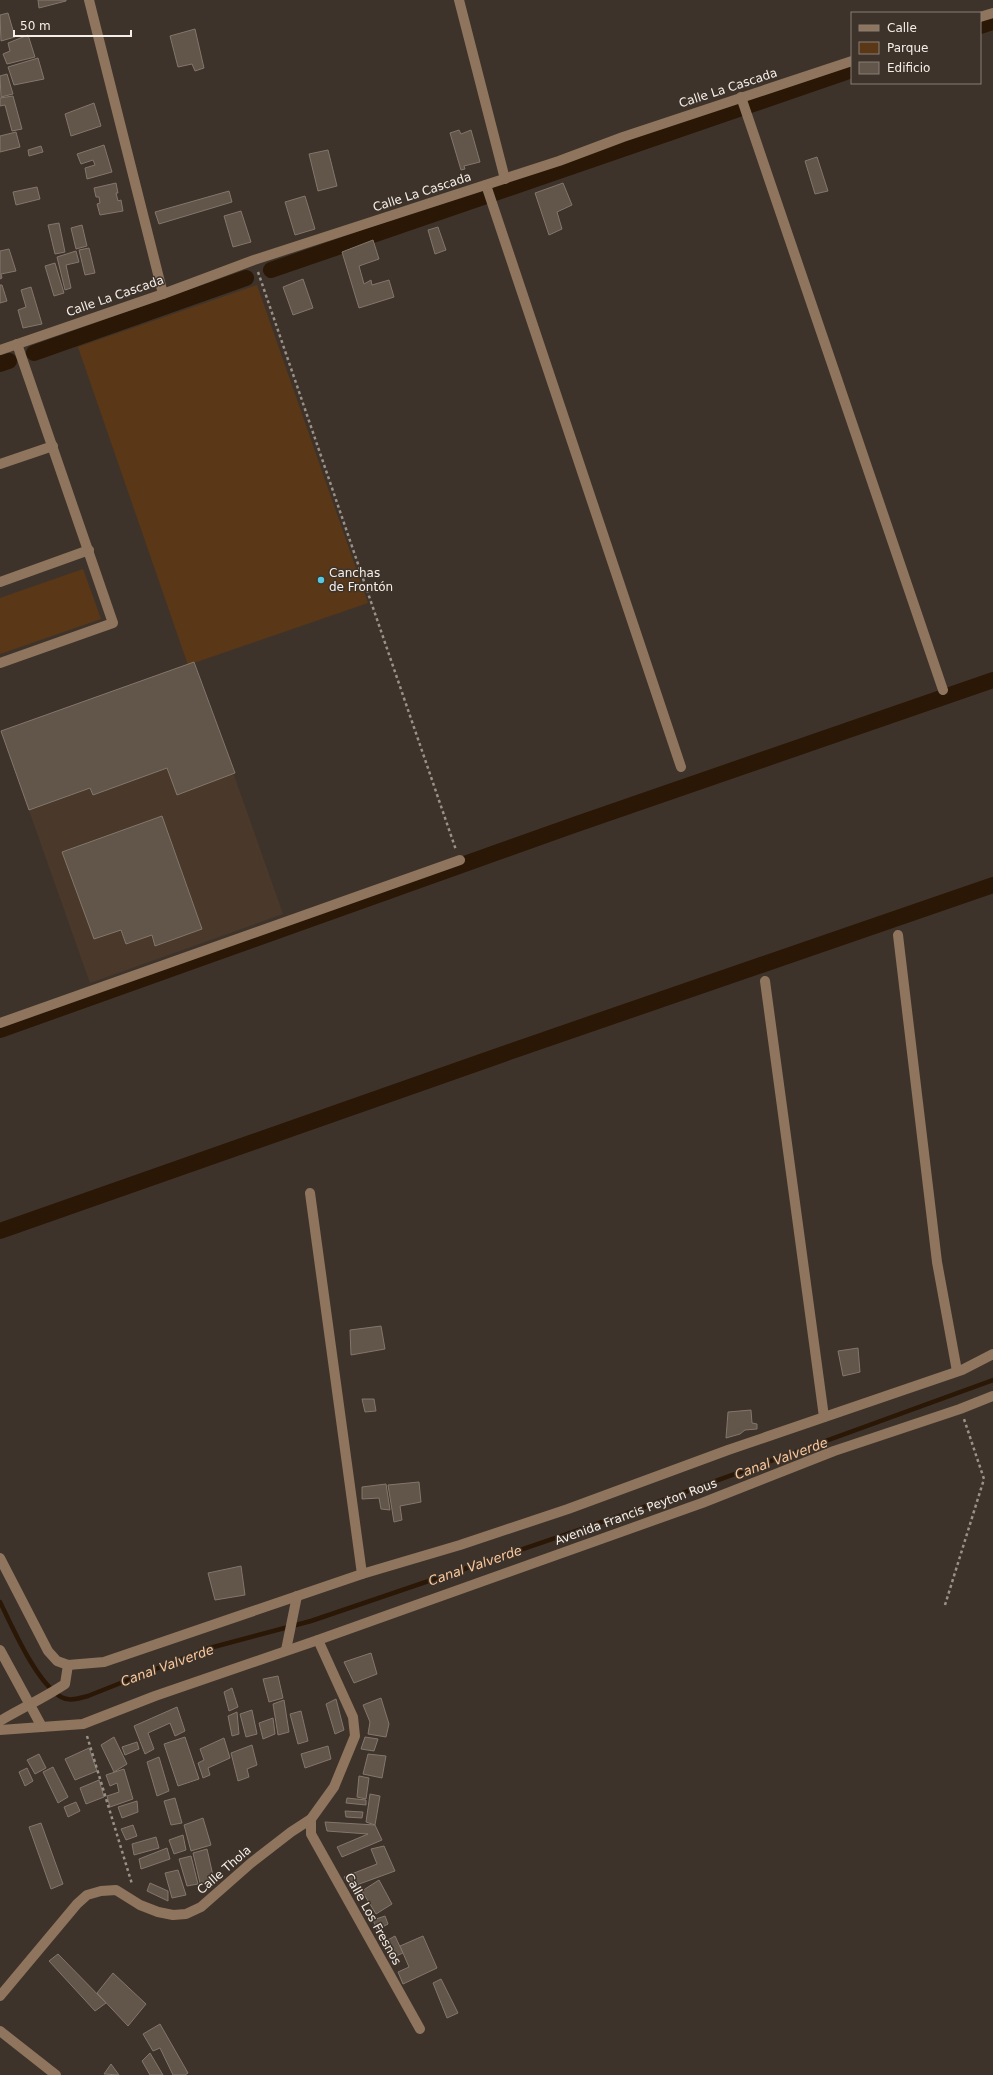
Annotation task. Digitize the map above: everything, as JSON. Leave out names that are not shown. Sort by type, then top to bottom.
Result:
[{"type":"street","points":[[89,0],[163,294]]},
{"type":"street","points":[[459,0],[505,179]]},
{"type":"street","points":[[981,17],[993,13]]},
{"type":"street","name":"Calle La Cascada","points":[[0,350],[163,294],[254,260],[505,179],[851,60]]},
{"type":"street","points":[[742,97],[943,690]]},
{"type":"street","points":[[486,185],[681,768]]},
{"type":"street","points":[[0,663],[113,623],[17,344]]},
{"type":"street","points":[[0,464],[52,446]]},
{"type":"street","points":[[0,582],[89,550]]},
{"type":"street","points":[[0,1023],[460,860]]},
{"type":"street","points":[[898,934],[937,1262],[956,1371]]},
{"type":"street","points":[[765,981],[824,1417]]},
{"type":"street","points":[[310,1193],[362,1574]]},
{"type":"street","points":[[0,1558],[48,1651],[57,1661],[68,1665],[104,1662],[362,1574],[460,1545],[568,1509],[956,1371],[993,1354]]},
{"type":"street","name":"Avenida Francis Peyton Rous","points":[[0,1730],[83,1724],[155,1696],[318,1640],[702,1503],[834,1451],[960,1409],[993,1396]]},
{"type":"street","points":[[286,1650],[295,1614],[297,1596]]},
{"type":"street","name":"Calle Thola","points":[[0,1996],[77,1904],[87,1895],[101,1891],[116,1890],[140,1905],[173,1915],[186,1914],[201,1907],[251,1863],[291,1832],[311,1819],[334,1787],[355,1736],[353,1717],[318,1640]]},
{"type":"street","points":[[0,1650],[28,1704],[42,1727]]},
{"type":"street","points":[[0,1721],[28,1704],[45,1698],[66,1684],[68,1665]]},
{"type":"street","name":"Calle Los Fresnos","points":[[311,1819],[311,1834],[420,2029]]},
{"type":"street","points":[[0,2031],[56,2075]]},
{"type":"path","points":[[254,260],[460,860]]},
{"type":"path","points":[[945,1605],[984,1479],[960,1409]]},
{"type":"path","points":[[83,1724],[133,1888],[140,1905]]},
{"type":"shaded area","points":[[194,662],[283,914],[90,983],[1,731]]},
{"type":"green space","points":[[257,285],[368,603],[188,665],[78,347]]},
{"type":"green space","points":[[83,569],[101,619],[0,654],[0,598]]},
{"type":"building","points":[[38,0],[66,0],[66,1],[39,8]]},
{"type":"building","points":[[8,13],[15,37],[1,41],[0,15]]},
{"type":"building","points":[[195,29],[204,68],[195,71],[192,64],[178,67],[170,36]]},
{"type":"building","points":[[28,35],[35,57],[7,64],[3,54],[10,51],[8,43]]},
{"type":"building","points":[[38,58],[44,79],[14,85],[8,67]]},
{"type":"building","points":[[7,74],[13,94],[1,97],[0,76]]},
{"type":"building","points":[[13,96],[22,129],[12,131],[5,105],[0,106],[0,98]]},
{"type":"building","points":[[94,103],[101,126],[71,136],[65,114]]},
{"type":"building","points":[[459,130],[461,134],[471,130],[480,162],[464,166],[465,169],[461,170],[450,133]]},
{"type":"building","points":[[16,132],[20,147],[0,152],[0,136]]},
{"type":"building","points":[[104,145],[112,172],[87,179],[85,168],[95,165],[93,160],[81,164],[77,154]]},
{"type":"building","points":[[41,146],[43,152],[29,156],[28,150]]},
{"type":"building","points":[[328,150],[337,186],[318,191],[309,154]]},
{"type":"building","points":[[817,157],[828,191],[815,194],[805,161]]},
{"type":"building","points":[[116,183],[118,201],[121,200],[123,211],[100,215],[97,204],[100,203],[99,197],[96,197],[94,188]]},
{"type":"building","points":[[563,183],[572,205],[557,212],[562,229],[549,235],[535,193]]},
{"type":"building","points":[[37,187],[40,199],[16,205],[13,192]]},
{"type":"building","points":[[229,191],[232,202],[159,224],[155,212]]},
{"type":"building","points":[[305,196],[315,229],[295,235],[285,202]]},
{"type":"building","points":[[241,211],[251,242],[233,247],[224,216]]},
{"type":"building","points":[[59,223],[65,252],[55,254],[48,225]]},
{"type":"building","points":[[82,225],[87,246],[76,249],[71,228]]},
{"type":"building","points":[[438,227],[446,250],[435,254],[428,230]]},
{"type":"building","points":[[373,240],[379,259],[359,266],[364,284],[371,280],[372,285],[389,280],[394,297],[359,308],[342,252]]},
{"type":"building","points":[[89,248],[95,273],[85,275],[79,250]]},
{"type":"building","points":[[9,249],[16,271],[1,274],[2,278],[0,279],[0,251]]},
{"type":"building","points":[[76,251],[79,262],[66,265],[71,288],[65,290],[57,257]]},
{"type":"building","points":[[55,263],[64,293],[54,296],[45,266]]},
{"type":"building","points":[[303,279],[313,308],[293,315],[283,287]]},
{"type":"building","points":[[0,285],[2,285],[7,301],[0,303]]},
{"type":"building","points":[[31,287],[42,324],[23,328],[18,310],[26,307],[21,290]]},
{"type":"building","points":[[194,662],[235,773],[177,795],[167,768],[93,795],[90,788],[29,810],[1,731]]},
{"type":"building","points":[[162,816],[202,929],[155,946],[152,935],[126,944],[121,930],[94,939],[62,852]]},
{"type":"building","points":[[381,1326],[385,1349],[351,1355],[350,1330]]},
{"type":"building","points":[[858,1348],[860,1372],[843,1376],[838,1351]]},
{"type":"building","points":[[362,1399],[374,1399],[376,1411],[365,1412]]},
{"type":"building","points":[[751,1410],[752,1423],[757,1424],[757,1429],[745,1430],[740,1434],[726,1438],[728,1412]]},
{"type":"building","points":[[419,1482],[421,1502],[400,1506],[402,1520],[394,1522],[388,1485]]},
{"type":"building","points":[[386,1484],[390,1510],[381,1509],[379,1498],[362,1499],[362,1487]]},
{"type":"building","points":[[241,1566],[245,1595],[215,1600],[208,1573]]},
{"type":"building","points":[[371,1653],[377,1674],[354,1683],[344,1662]]},
{"type":"building","points":[[278,1676],[283,1698],[269,1702],[263,1679]]},
{"type":"building","points":[[232,1688],[238,1707],[229,1711],[224,1692]]},
{"type":"building","points":[[381,1698],[389,1724],[386,1737],[368,1734],[370,1722],[363,1705]]},
{"type":"building","points":[[336,1699],[344,1730],[335,1734],[326,1704]]},
{"type":"building","points":[[284,1700],[289,1732],[278,1735],[273,1704]]},
{"type":"building","points":[[177,1707],[185,1731],[175,1736],[170,1723],[148,1733],[154,1749],[145,1754],[134,1726]]},
{"type":"building","points":[[252,1710],[257,1734],[246,1737],[240,1714]]},
{"type":"building","points":[[301,1711],[308,1741],[298,1744],[290,1714]]},
{"type":"building","points":[[237,1712],[239,1734],[232,1736],[228,1716]]},
{"type":"building","points":[[273,1718],[275,1734],[263,1739],[259,1723]]},
{"type":"building","points":[[114,1737],[127,1764],[114,1772],[101,1745]]},
{"type":"building","points":[[185,1737],[199,1779],[178,1786],[164,1744]]},
{"type":"building","points":[[365,1737],[378,1739],[374,1751],[361,1749]]},
{"type":"building","points":[[224,1738],[230,1758],[208,1768],[210,1775],[203,1778],[198,1763],[204,1760],[200,1749]]},
{"type":"building","points":[[137,1742],[139,1749],[125,1755],[122,1747]]},
{"type":"building","points":[[252,1745],[257,1765],[247,1769],[249,1777],[238,1781],[231,1753]]},
{"type":"building","points":[[328,1746],[331,1759],[305,1768],[301,1754]]},
{"type":"building","points":[[89,1748],[97,1771],[75,1780],[65,1759]]},
{"type":"building","points":[[39,1754],[46,1768],[35,1774],[27,1760]]},
{"type":"building","points":[[368,1754],[386,1756],[382,1778],[363,1774]]},
{"type":"building","points":[[159,1757],[169,1791],[157,1796],[147,1762]]},
{"type":"building","points":[[53,1767],[68,1797],[58,1803],[43,1772]]},
{"type":"building","points":[[27,1768],[33,1781],[25,1786],[19,1772]]},
{"type":"building","points":[[124,1769],[133,1799],[110,1807],[107,1796],[119,1792],[117,1783],[110,1786],[106,1775]]},
{"type":"building","points":[[359,1776],[369,1778],[366,1799],[357,1797]]},
{"type":"building","points":[[99,1780],[104,1797],[86,1804],[80,1788]]},
{"type":"building","points":[[370,1794],[380,1796],[375,1825],[366,1822]]},
{"type":"building","points":[[175,1798],[182,1823],[171,1825],[164,1801]]},
{"type":"building","points":[[347,1798],[366,1800],[366,1805],[346,1803]]},
{"type":"building","points":[[137,1801],[138,1812],[122,1818],[118,1807]]},
{"type":"building","points":[[76,1802],[80,1811],[68,1817],[64,1807]]},
{"type":"building","points":[[345,1811],[363,1812],[362,1818],[346,1817]]},
{"type":"building","points":[[203,1818],[211,1845],[191,1851],[184,1825]]},
{"type":"building","points":[[325,1822],[375,1825],[382,1840],[342,1857],[337,1847],[368,1834],[327,1831]]},
{"type":"building","points":[[41,1823],[63,1884],[51,1889],[29,1827]]},
{"type":"building","points":[[133,1825],[137,1836],[126,1840],[121,1829]]},
{"type":"building","points":[[183,1835],[186,1850],[174,1854],[169,1840]]},
{"type":"building","points":[[156,1837],[159,1848],[134,1855],[132,1844]]},
{"type":"building","points":[[384,1846],[395,1871],[351,1887],[344,1877],[377,1864],[371,1849]]},
{"type":"building","points":[[167,1848],[170,1859],[141,1869],[139,1859]]},
{"type":"building","points":[[207,1849],[214,1880],[200,1883],[193,1853]]},
{"type":"building","points":[[191,1856],[198,1884],[187,1886],[179,1859]]},
{"type":"building","points":[[178,1870],[186,1895],[172,1898],[165,1873]]},
{"type":"building","points":[[379,1880],[392,1904],[376,1914],[362,1891]]},
{"type":"building","points":[[150,1883],[168,1891],[168,1901],[147,1891]]},
{"type":"building","points":[[385,1916],[388,1924],[377,1930],[373,1920]]},
{"type":"building","points":[[395,1936],[403,1953],[392,1958],[384,1942]]},
{"type":"building","points":[[423,1936],[437,1968],[403,1984],[398,1972],[409,1967],[400,1946]]},
{"type":"building","points":[[58,1954],[106,2003],[95,2011],[49,1961]]},
{"type":"building","points":[[113,1973],[146,2004],[128,2026],[97,1993]]},
{"type":"building","points":[[441,1979],[458,2013],[447,2018],[433,1983]]},
{"type":"building","points":[[160,2024],[188,2073],[185,2075],[173,2075],[160,2048],[153,2051],[143,2034]]},
{"type":"building","points":[[150,2053],[163,2075],[150,2075],[142,2061]]},
{"type":"building","points":[[111,2064],[119,2075],[104,2074]]},
{"type":"waterway","points":[[981,26],[993,22]]},
{"type":"waterway","points":[[271,270],[851,70]]},
{"type":"waterway","points":[[34,353],[246,278]]},
{"type":"waterway","points":[[0,364],[9,361]]},
{"type":"waterway","points":[[0,1030],[574,825],[993,680]]},
{"type":"waterway","points":[[0,1231],[509,1052],[993,885]]},
{"type":"waterway","name":"Canal Valverde","points":[[0,1602],[18,1640],[43,1679],[52,1690],[61,1697],[78,1699],[206,1649],[311,1621],[611,1519],[993,1380]]},
{"type":"place","name":"Canchas de Frontón","points":[[321,580]]}]
